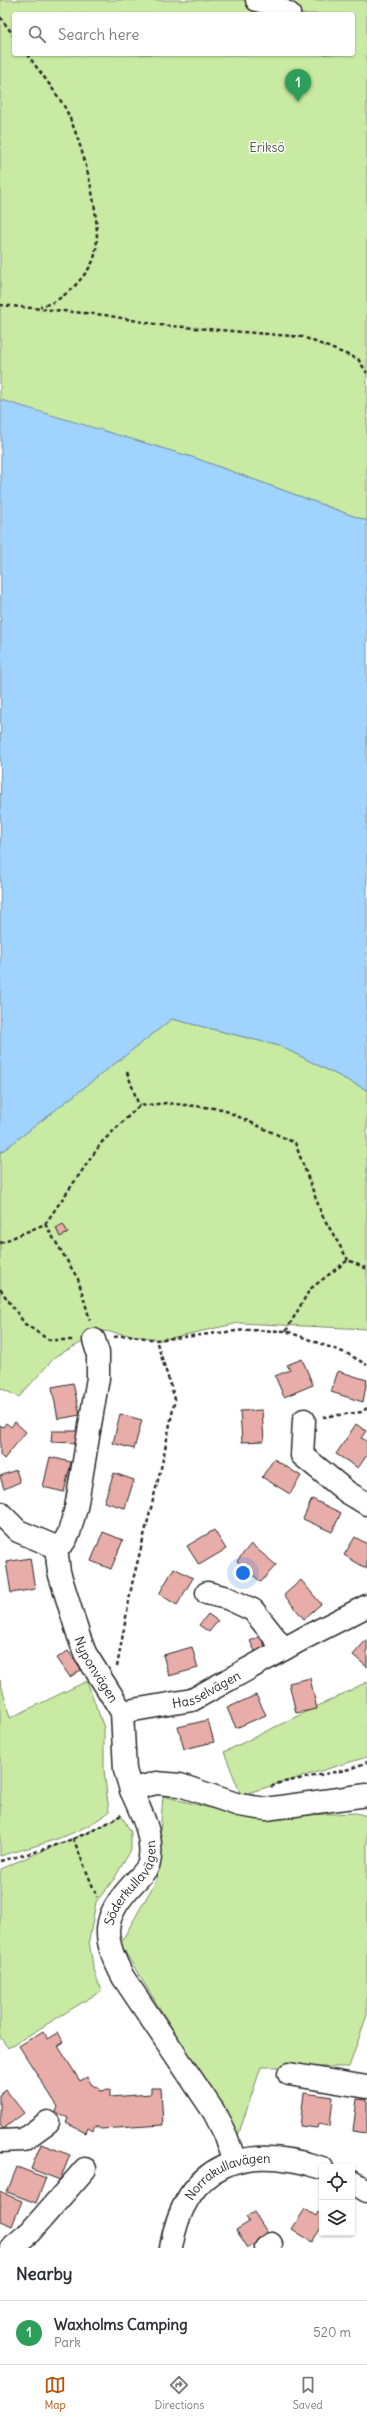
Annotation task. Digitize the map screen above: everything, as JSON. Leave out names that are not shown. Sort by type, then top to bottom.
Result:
[{"type":"street","points":[[257,0],[269,3],[285,12]]},
{"type":"street","points":[[0,1513],[18,1531],[56,1547],[64,1542],[70,1533],[76,1508],[98,1378],[98,1353],[94,1340]]},
{"type":"street","points":[[304,1420],[302,1455],[347,1492],[367,1504]]},
{"type":"street","name":"Nyponvägen","points":[[56,1547],[60,1572],[85,1653],[122,1712],[124,1770],[131,1790]]},
{"type":"street","points":[[207,1592],[227,1598],[253,1610],[284,1649]]},
{"type":"street","name":"Hasselvägen","points":[[122,1712],[192,1700],[284,1649],[367,1606]]},
{"type":"street","points":[[131,1790],[156,1783],[180,1785],[239,1805],[266,1809],[367,1796]]},
{"type":"street","name":"Söderkullavägen","points":[[131,1790],[149,1834],[151,1847],[149,1864],[112,1910],[108,1924],[109,1942],[115,1961],[123,1977],[214,2112],[226,2136],[235,2161]]},
{"type":"street","points":[[289,2074],[367,2087]]},
{"type":"street","points":[[0,2142],[23,2140],[48,2122]]},
{"type":"street","name":"Norrakullavägen","points":[[171,2248],[181,2212],[191,2194],[206,2177],[235,2161],[248,2157],[268,2157],[296,2160],[319,2167]]},
{"type":"street","points":[[11,2248],[30,2232],[85,2169]]},
{"type":"street","points":[[355,2184],[367,2191]]},
{"type":"path","points":[[0,17],[12,33]]},
{"type":"path","points":[[28,56],[65,107],[76,135],[93,192],[96,242],[93,262],[76,285],[55,301],[42,306],[31,307]]},
{"type":"path","points":[[0,305],[104,315],[160,324],[304,337],[358,359],[367,372]]},
{"type":"path","points":[[128,1072],[139,1106]]},
{"type":"path","points":[[0,1243],[45,1224],[102,1142],[139,1106],[166,1103],[222,1109],[295,1143],[322,1215],[348,1260],[367,1269]]},
{"type":"path","points":[[45,1224],[78,1279],[94,1340]]},
{"type":"path","points":[[286,1331],[310,1289],[348,1260]]},
{"type":"path","points":[[0,1289],[25,1324],[49,1340],[94,1340],[128,1335],[156,1340],[245,1330],[286,1331],[348,1354],[367,1365]]},
{"type":"path","points":[[103,1683],[116,1675],[132,1584],[162,1464],[175,1399],[156,1340]]},
{"type":"path","points":[[304,1420],[362,1412],[367,1408]]},
{"type":"path","points":[[267,1789],[279,1783],[350,1769],[367,1762]]},
{"type":"path","points":[[0,1861],[48,1849],[104,1825],[121,1815]]},
{"type":"path","points":[[73,1838],[98,1901]]},
{"type":"green space","name":"Eriksö","points":[[0,0],[367,0],[367,521],[195,458],[0,401]]},
{"type":"green space","points":[[172,1019],[280,1046],[367,1090],[367,1329],[239,1323],[161,1340],[104,1331],[56,1356],[19,1397],[0,1388],[0,1153]]},
{"type":"green space","points":[[0,1680],[10,1718],[87,1681],[104,1728],[104,1770],[109,1812],[71,1834],[43,1844],[0,1856]]},
{"type":"green space","points":[[367,1682],[367,1757],[241,1795],[224,1752]]},
{"type":"green space","points":[[163,1796],[245,1817],[356,1813],[367,1816],[367,2015],[349,2067],[261,2067],[238,2136],[120,1944],[156,1881]]},
{"type":"green space","points":[[121,1815],[131,1832],[131,1850],[114,1879],[96,1902],[89,1941],[93,1966],[101,1991],[8,2048],[0,2037],[0,1869],[104,1825]]},
{"type":"water","points":[[1,400],[195,458],[367,521],[367,1090],[280,1046],[172,1019],[0,1153]]},
{"type":"building","points":[[63,1224],[68,1233],[60,1237],[56,1228]]},
{"type":"building","points":[[302,1359],[313,1385],[284,1397],[275,1376],[290,1370],[287,1365]]},
{"type":"building","points":[[338,1371],[367,1380],[363,1402],[331,1392]]},
{"type":"building","points":[[73,1383],[80,1415],[58,1419],[52,1387]]},
{"type":"building","points":[[262,1410],[264,1441],[242,1442],[240,1411]]},
{"type":"building","points":[[120,1414],[142,1420],[134,1449],[113,1443]]},
{"type":"building","points":[[15,1422],[26,1432],[4,1459],[0,1455],[0,1425],[3,1427],[6,1423],[11,1427]]},
{"type":"building","points":[[356,1424],[366,1431],[361,1438],[367,1441],[367,1455],[358,1468],[336,1454]]},
{"type":"building","points":[[52,1431],[78,1431],[78,1443],[51,1442]]},
{"type":"building","points":[[50,1457],[71,1462],[64,1492],[43,1487]]},
{"type":"building","points":[[274,1459],[301,1476],[290,1494],[262,1477]]},
{"type":"building","points":[[16,1470],[20,1482],[4,1489],[0,1476]]},
{"type":"building","points":[[114,1473],[134,1480],[125,1508],[104,1502]]},
{"type":"building","points":[[312,1499],[341,1513],[332,1532],[303,1519]]},
{"type":"building","points":[[214,1530],[226,1549],[199,1565],[187,1546]]},
{"type":"building","points":[[103,1532],[123,1540],[111,1569],[91,1561]]},
{"type":"building","points":[[355,1537],[367,1544],[367,1569],[344,1555]]},
{"type":"building","points":[[251,1544],[276,1565],[261,1582],[237,1561]]},
{"type":"building","points":[[30,1558],[35,1589],[11,1593],[6,1562]]},
{"type":"building","points":[[174,1568],[193,1578],[177,1605],[159,1594]]},
{"type":"building","points":[[301,1580],[321,1604],[304,1619],[284,1595]]},
{"type":"building","points":[[208,1614],[218,1621],[209,1632],[199,1625]]},
{"type":"building","points":[[260,1636],[266,1648],[256,1653],[250,1641]]},
{"type":"building","points":[[367,1639],[367,1667],[353,1655]]},
{"type":"building","points":[[192,1647],[198,1668],[169,1676],[163,1655]]},
{"type":"building","points":[[68,1651],[81,1670],[70,1677],[57,1658]]},
{"type":"building","points":[[310,1678],[317,1709],[296,1713],[289,1683]]},
{"type":"building","points":[[256,1695],[266,1715],[236,1728],[227,1708]]},
{"type":"building","points":[[208,1720],[214,1742],[184,1749],[178,1727]]},
{"type":"building","points":[[43,2031],[48,2039],[58,2033],[64,2042],[58,2046],[80,2081],[87,2077],[92,2085],[100,2089],[99,2091],[110,2090],[110,2097],[151,2094],[151,2088],[161,2088],[163,2125],[101,2129],[95,2126],[93,2131],[88,2128],[86,2133],[66,2123],[68,2118],[56,2112],[58,2107],[19,2046]]},
{"type":"building","points":[[6,2090],[24,2113],[3,2129],[0,2125],[0,2095]]},
{"type":"building","points":[[304,2093],[333,2097],[330,2126],[318,2124],[317,2128],[300,2126]]},
{"type":"building","points":[[357,2099],[367,2100],[367,2133],[353,2131]]},
{"type":"building","points":[[41,2144],[70,2155],[60,2180],[31,2169]]},
{"type":"building","points":[[17,2167],[46,2178],[36,2203],[7,2192]]},
{"type":"building","points":[[0,2192],[22,2201],[12,2226],[0,2221]]},
{"type":"building","points":[[305,2209],[316,2216],[318,2212],[319,2213],[319,2231],[312,2242],[292,2229]]},
{"type":"building","points":[[254,2212],[269,2235],[248,2248],[236,2230],[249,2222],[246,2217]]},
{"type":"place","name":"Waxholms Camping","points":[[298,102]]}]
